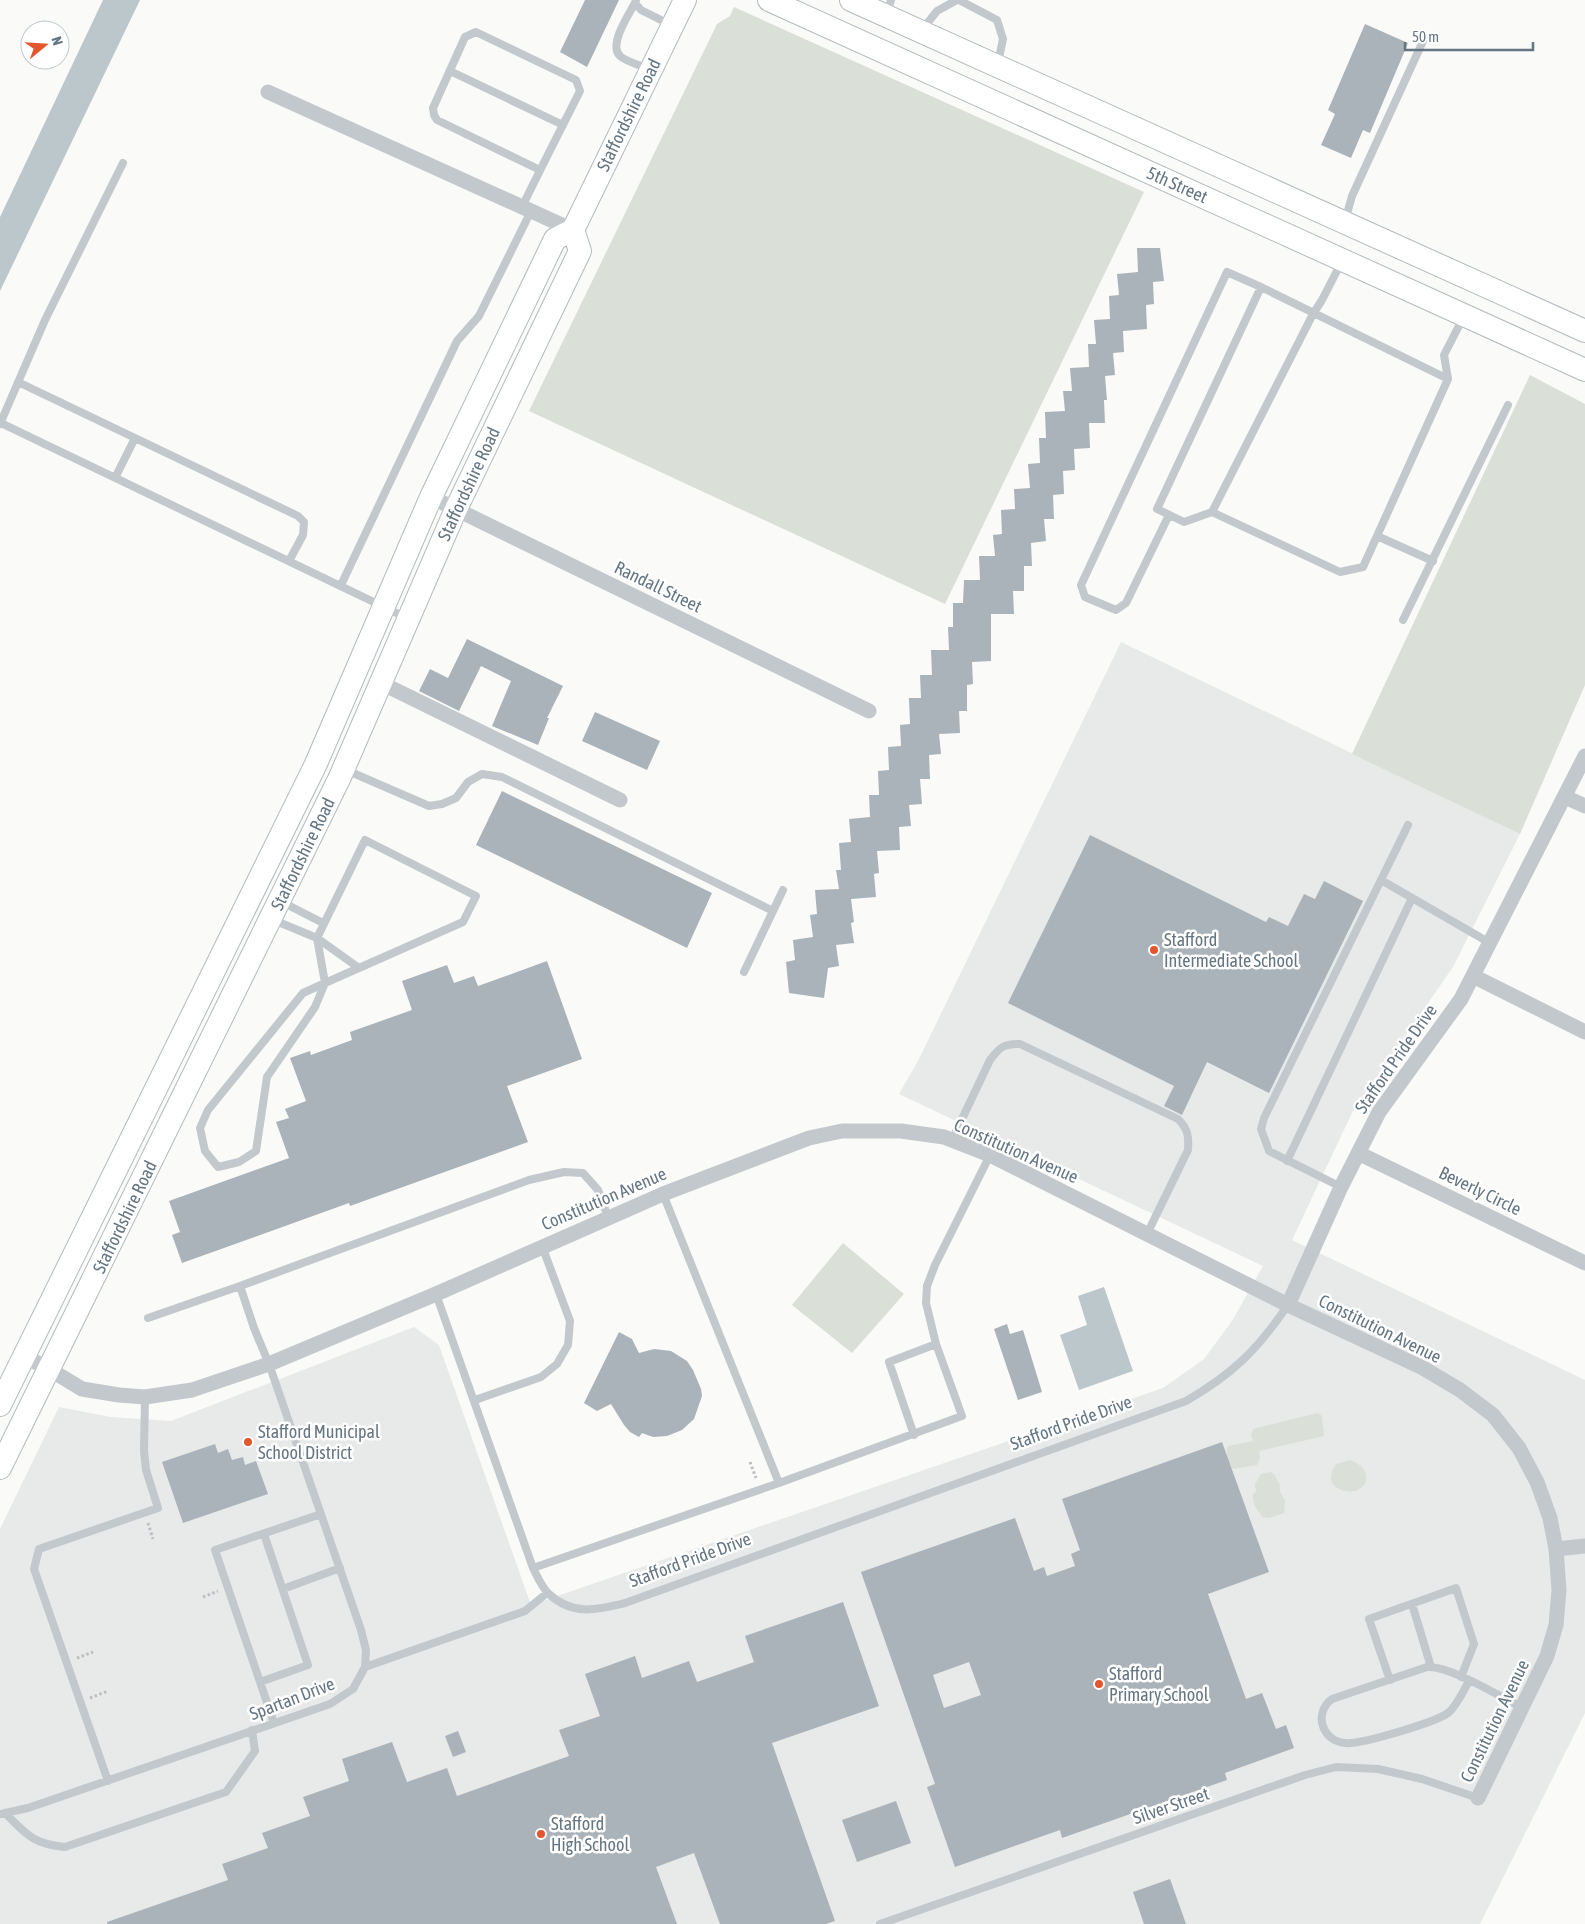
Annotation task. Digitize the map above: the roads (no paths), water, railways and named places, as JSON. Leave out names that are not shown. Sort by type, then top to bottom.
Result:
[{"type":"main road","name":"Staffordshire Road","points":[[0,1405],[311,774],[430,497],[555,239],[573,230],[685,0]]},
{"type":"main road","name":"5th Street","points":[[769,0],[1585,370]]},
{"type":"main road","name":"5th Street","points":[[851,0],[889,8],[921,32],[1585,331]]},
{"type":"main road","points":[[873,47],[889,8]]},
{"type":"main road","points":[[984,98],[998,66]]},
{"type":"main road","points":[[1153,174],[1166,143]]},
{"type":"main road","points":[[1342,260],[1345,223]]},
{"type":"main road","name":"Staffordshire Road","points":[[0,1468],[344,769],[456,509],[580,252],[573,230]]},
{"type":"main road","points":[[1464,316],[1477,282]]},
{"type":"street","points":[[268,92],[573,230]]},
{"type":"street","name":"Randall Street","points":[[430,497],[869,710]]},
{"type":"street","points":[[381,683],[620,800]]},
{"type":"street","name":"Stafford Pride Drive","points":[[1288,1305],[1341,1187],[1379,1112],[1461,999],[1585,756]]},
{"type":"street","points":[[1565,797],[1585,806]]},
{"type":"street","points":[[1473,976],[1585,1032]]},
{"type":"street","name":"Constitution Avenue","points":[[24,1356],[82,1389],[119,1396],[145,1397],[192,1390],[269,1364],[436,1294],[608,1217],[809,1138],[842,1131],[901,1131],[944,1137],[990,1156],[1288,1305],[1423,1368],[1460,1390],[1493,1415],[1519,1448],[1537,1482],[1550,1518],[1556,1549],[1559,1590],[1556,1625],[1547,1656],[1478,1798]]},
{"type":"street","name":"Beverly Circle","points":[[1358,1153],[1585,1263]]},
{"type":"street","points":[[1556,1549],[1585,1546]]},
{"type":"lane","points":[[921,32],[937,11],[958,0],[997,20],[1003,39],[998,66]]},
{"type":"lane","points":[[636,1],[641,10],[672,26]]},
{"type":"lane","points":[[636,1],[616,40],[617,50],[620,56],[651,70]]},
{"type":"lane","points":[[341,585],[457,342],[479,316],[527,209],[540,170],[580,90],[576,80],[476,32],[465,37],[433,108],[434,115],[437,120],[540,170]]},
{"type":"lane","points":[[1345,223],[1352,196],[1424,39]]},
{"type":"lane","points":[[450,71],[563,125]]},
{"type":"lane","points":[[123,163],[45,320],[0,424],[408,618]]},
{"type":"lane","points":[[1260,287],[1157,509],[1184,522],[1212,512],[1342,260]]},
{"type":"lane","points":[[1169,515],[1126,603],[1116,610],[1086,597],[1081,585],[1227,272],[1448,379]]},
{"type":"lane","points":[[1212,512],[1340,572],[1363,567],[1448,379],[1444,355],[1464,316]]},
{"type":"lane","points":[[18,382],[298,516],[304,522],[303,535],[289,561]]},
{"type":"lane","points":[[1403,620],[1508,405]]},
{"type":"lane","points":[[115,478],[135,438]]},
{"type":"lane","points":[[1377,536],[1433,561]]},
{"type":"lane","points":[[344,769],[428,806],[442,804],[456,798],[468,782],[482,774],[502,777],[773,911]]},
{"type":"lane","points":[[1341,1187],[1269,1151],[1262,1129],[1264,1118],[1408,825]]},
{"type":"lane","points":[[317,938],[325,983],[315,1007],[267,1077],[256,1151],[239,1162],[218,1167],[205,1151],[200,1128],[208,1110],[303,992],[325,983],[463,922],[476,896],[365,840],[317,938]]},
{"type":"lane","points":[[1380,880],[1490,943]]},
{"type":"lane","points":[[744,972],[783,890]]},
{"type":"lane","points":[[1287,1161],[1412,898]]},
{"type":"lane","points":[[275,910],[323,923]]},
{"type":"lane","points":[[275,910],[359,968]]},
{"type":"lane","points":[[952,1140],[990,1060],[1006,1044],[1020,1044],[1178,1119],[1186,1128],[1189,1137],[1188,1150],[1147,1234]]},
{"type":"lane","points":[[533,1568],[779,1483],[962,1416],[936,1344],[926,1303],[927,1286],[935,1265],[990,1156]]},
{"type":"lane","points":[[148,1318],[529,1180],[564,1172],[583,1173],[598,1190],[608,1217]]},
{"type":"lane","points":[[663,1194],[779,1483]]},
{"type":"lane","points":[[474,1400],[541,1377],[557,1364],[568,1345],[570,1321],[542,1246]]},
{"type":"lane","name":"Spartan Drive","points":[[2,1813],[28,1808],[330,1704],[353,1689],[364,1666],[366,1650],[361,1630],[240,1286]]},
{"type":"lane","name":"Stafford Pride Drive","points":[[436,1294],[533,1568],[547,1593],[568,1607],[592,1611],[625,1603],[1186,1401],[1211,1387],[1231,1372],[1266,1337],[1288,1305]]},
{"type":"lane","points":[[914,1435],[889,1362],[936,1344]]},
{"type":"lane","points":[[108,1780],[34,1569],[39,1549],[158,1508],[146,1470],[145,1397]]},
{"type":"lane","points":[[274,1723],[215,1550],[321,1514]]},
{"type":"lane","points":[[260,1682],[308,1665],[264,1534]]},
{"type":"lane","points":[[283,1589],[340,1568]]},
{"type":"lane","points":[[1390,1680],[1369,1619],[1456,1588],[1474,1644],[1465,1679],[1452,1709],[1442,1716],[1369,1741],[1345,1743],[1335,1740],[1327,1734],[1321,1720],[1322,1711],[1332,1699],[1431,1667],[1443,1668],[1465,1679],[1521,1707]]},
{"type":"lane","points":[[364,1666],[525,1611],[547,1593]]},
{"type":"lane","points":[[1412,1604],[1431,1667]]},
{"type":"lane","points":[[2,1813],[29,1838],[47,1845],[65,1847],[226,1792],[256,1751],[252,1730]]},
{"type":"lane","name":"Silver Street","points":[[880,1924],[1305,1774],[1336,1767],[1378,1769],[1422,1779],[1478,1798]]},
{"type":"place","name":"Stafford Intermediate School","points":[[1154,950]]},
{"type":"place","name":"Stafford Municipal School District","points":[[248,1442]]},
{"type":"place","name":"Stafford Primary School","points":[[1099,1684]]},
{"type":"place","name":"Stafford High School","points":[[541,1834]]}]
